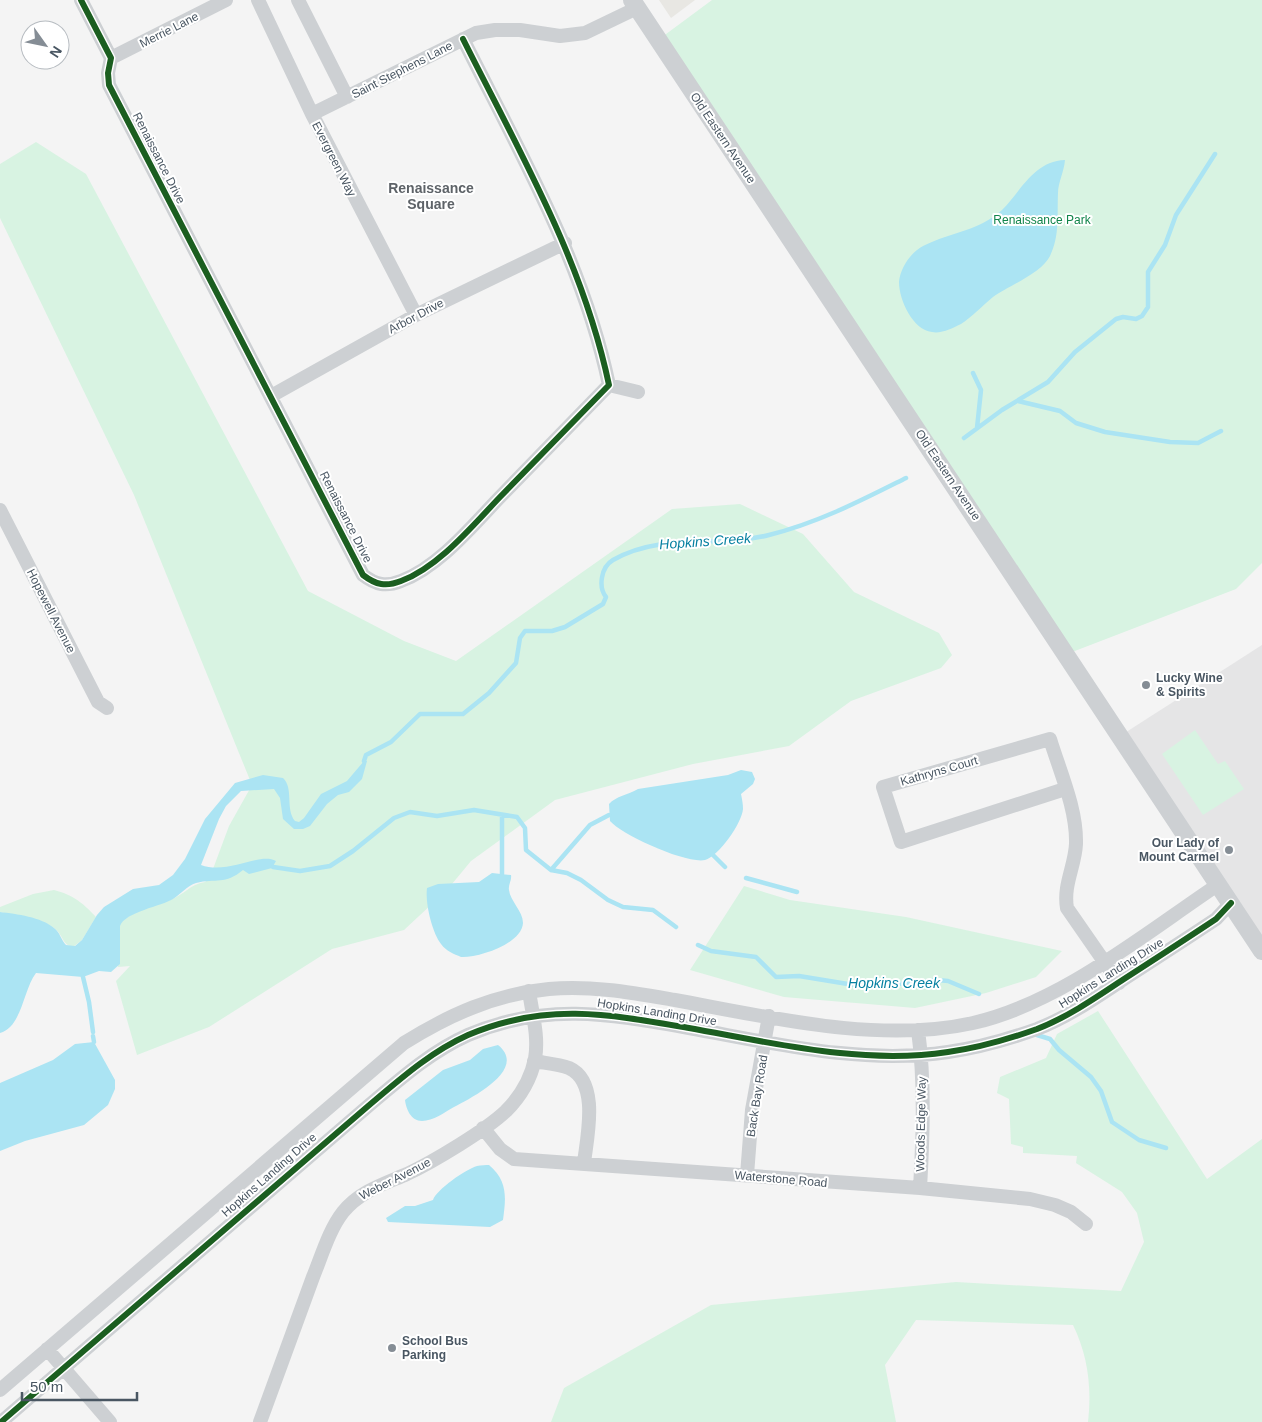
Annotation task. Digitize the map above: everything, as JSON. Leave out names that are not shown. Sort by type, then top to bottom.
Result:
[{"type":"street","points":[[81,0],[111,58]]},
{"type":"street","name":"Merrie Lane","points":[[111,58],[226,0]]},
{"type":"street","name":"Evergreen Way","points":[[258,0],[312,114],[416,315]]},
{"type":"street","points":[[298,0],[347,97]]},
{"type":"street","name":"Saint Stephens Lane","points":[[312,114],[476,33],[495,30],[520,30],[560,36],[586,33],[634,4]]},
{"type":"street","name":"Old Eastern Avenue","points":[[634,4],[1262,951]]},
{"type":"street","points":[[463,39],[565,243],[601,346],[609,385],[638,392]]},
{"type":"street","name":"Renaissance Drive","points":[[111,58],[108,73],[109,85],[272,396],[363,575],[374,583],[384,585],[402,581],[421,571],[451,547],[609,385]]},
{"type":"street","name":"Arbor Drive","points":[[272,396],[416,315],[565,243]]},
{"type":"street","name":"Hopewell Avenue","points":[[0,510],[98,702],[107,708]]},
{"type":"street","name":"Kathryns Court","points":[[1065,789],[901,842],[883,787],[1050,739],[1065,789],[1072,813],[1076,845],[1067,880],[1065,897],[1067,908],[1119,983]]},
{"type":"street","name":"Hopkins Landing Drive","points":[[0,1390],[404,1043],[440,1021],[483,1002],[529,991],[574,988],[628,992],[870,1031],[918,1030],[973,1023],[1019,1010],[1052,993],[1104,961],[1219,884]]},
{"type":"street","name":"Hopkins Landing Drive","points":[[1,1422],[427,1058],[467,1036],[501,1023],[533,1016],[595,1013],[853,1054],[922,1055],[970,1047],[1038,1028],[1064,1016],[1119,983],[1216,919],[1231,903]]},
{"type":"street","name":"Weber Avenue","points":[[260,1422],[333,1227],[342,1213],[352,1201],[368,1191],[410,1172],[484,1128],[513,1104],[529,1077],[534,1061],[536,1033],[529,991]]},
{"type":"street","name":"Back Bay Road","points":[[747,1176],[752,1110],[769,1016]]},
{"type":"street","name":"Woods Edge Way","points":[[918,1030],[922,1055],[923,1124],[920,1188]]},
{"type":"street","points":[[534,1061],[569,1068],[578,1074],[586,1084],[589,1106],[584,1164]]},
{"type":"street","name":"Waterstone Road","points":[[484,1128],[500,1149],[514,1159],[920,1188],[1030,1199],[1054,1205],[1071,1212],[1086,1224]]},
{"type":"street","points":[[47,1349],[110,1422]]},
{"type":"shaded area","points":[[659,0],[695,0],[671,18]]},
{"type":"shaded area","name":"Our Lady of Mount Carmel","points":[[1262,645],[1262,952],[1120,736]]},
{"type":"green space","name":"Renaissance Park","points":[[712,0],[1262,0],[1262,563],[1236,589],[1067,654],[658,40]]},
{"type":"green space","points":[[36,142],[86,174],[308,591],[404,641],[456,661],[672,509],[740,504],[803,534],[854,592],[939,633],[952,655],[941,668],[851,701],[789,746],[693,764],[555,800],[471,861],[447,890],[404,930],[332,949],[209,1027],[137,1055],[116,981],[130,966],[118,967],[120,924],[136,912],[175,898],[195,885],[205,882],[210,877],[229,826],[252,785],[134,495],[0,218],[0,164]]},
{"type":"green space","points":[[1195,730],[1218,764],[1225,761],[1244,789],[1203,815],[1162,754]]},
{"type":"green space","points":[[744,886],[790,900],[906,917],[1062,951],[1036,977],[986,993],[915,1008],[784,997],[690,970]]},
{"type":"green space","points":[[54,890],[67,894],[77,900],[96,917],[82,940],[73,947],[69,946],[57,930],[49,925],[0,912],[0,907],[33,894]]},
{"type":"green space","points":[[1098,1011],[1207,1179],[1262,1139],[1262,1422],[1088,1422],[1088,1372],[1082,1348],[1073,1325],[916,1320],[885,1365],[896,1422],[551,1422],[564,1388],[711,1305],[956,1282],[1121,1291],[1144,1242],[1137,1213],[1122,1192],[1076,1163],[1077,1156],[1023,1153],[1023,1147],[1011,1144],[1009,1099],[997,1093],[1000,1077],[1046,1058],[1057,1034]]},
{"type":"water","points":[[1065,160],[1058,189],[1055,240],[1046,262],[1032,274],[993,297],[961,324],[939,332],[925,330],[919,326],[904,305],[899,282],[905,264],[911,256],[931,242],[975,227],[998,214],[1036,171],[1054,162]]},
{"type":"water","points":[[364,761],[367,761],[362,779],[349,792],[338,795],[327,804],[310,826],[303,829],[294,829],[283,819],[280,798],[274,789],[241,791],[226,806],[201,865],[222,867],[269,859],[276,861],[272,868],[249,874],[243,870],[231,878],[196,883],[168,902],[129,917],[120,926],[120,964],[111,972],[99,971],[83,977],[36,973],[18,1016],[7,1029],[0,1033],[0,912],[28,917],[49,924],[56,930],[66,945],[75,946],[82,940],[104,907],[133,889],[159,885],[173,875],[185,859],[205,819],[235,783],[263,775],[283,778],[288,787],[290,811],[295,821],[299,822],[321,794],[347,781]]},
{"type":"water","points":[[741,770],[752,772],[755,779],[753,784],[741,794],[742,815],[723,846],[705,860],[684,858],[640,841],[610,821],[609,804],[615,799],[638,789],[728,775]]},
{"type":"water","points":[[492,873],[511,875],[509,890],[522,919],[521,931],[498,948],[478,955],[461,957],[445,949],[438,939],[428,909],[427,888],[438,884],[479,882]]},
{"type":"water","points":[[94,1042],[115,1080],[115,1089],[108,1105],[84,1125],[25,1141],[0,1151],[0,1083],[53,1060],[75,1044]]},
{"type":"water","points":[[498,1045],[506,1054],[506,1063],[502,1073],[494,1081],[473,1096],[435,1118],[422,1121],[412,1117],[405,1100],[443,1070],[470,1060],[483,1049]]},
{"type":"water","points":[[489,1165],[500,1177],[503,1184],[505,1204],[503,1220],[490,1227],[388,1222],[386,1218],[405,1206],[415,1206],[433,1200],[445,1186],[466,1171],[477,1166]]},
{"type":"waterway","points":[[964,438],[1002,410],[1048,382],[1075,352],[1116,319],[1123,317],[1136,319],[1142,316],[1148,307],[1148,272],[1165,245],[1176,215],[1215,154]]},
{"type":"waterway","points":[[973,373],[981,390],[977,428]]},
{"type":"waterway","points":[[1018,401],[1060,411],[1076,423],[1105,432],[1170,442],[1198,443],[1221,431]]},
{"type":"waterway","name":"Hopkins Creek","points":[[364,761],[366,755],[391,742],[420,714],[463,714],[489,693],[516,663],[520,638],[525,631],[552,631],[565,627],[603,604],[606,597],[602,588],[603,572],[613,560],[631,551],[650,546],[670,543],[750,539],[787,530],[839,510],[906,478]]},
{"type":"waterway","name":"Hopkins Creek","points":[[273,867],[300,871],[330,866],[353,851],[394,818],[410,812],[437,816],[474,810],[517,817],[525,828],[526,850],[551,870],[567,873],[581,880],[608,900],[623,907],[653,910],[676,927]]},
{"type":"waterway","points":[[502,815],[502,874]]},
{"type":"waterway","name":"Hopkins Creek","points":[[551,870],[590,825],[609,815]]},
{"type":"waterway","points":[[713,855],[725,867]]},
{"type":"waterway","points":[[746,878],[797,892]]},
{"type":"waterway","name":"Hopkins Creek","points":[[698,945],[711,951],[756,957],[776,977],[799,976],[854,985],[869,981],[905,984],[937,980],[948,981],[979,994]]},
{"type":"waterway","points":[[83,977],[93,1032]]},
{"type":"waterway","points":[[1037,1035],[1050,1039],[1059,1050],[1091,1077],[1101,1091],[1112,1122],[1139,1140],[1166,1148]]},
{"type":"waterway","points":[[93,1036],[94,1042]]},
{"type":"cycle path","points":[[81,0],[111,58],[108,73],[109,85],[363,575],[381,584],[396,583],[415,575],[442,556],[609,385],[598,339],[566,251],[527,165],[463,39]]},
{"type":"cycle path","points":[[1,1422],[415,1067],[468,1035],[524,1018],[577,1014],[632,1019],[785,1046],[850,1054],[883,1056],[948,1052],[993,1043],[1026,1033],[1071,1013],[1216,919],[1231,903]]},
{"type":"place","name":"Lucky Wine & Spirits","points":[[1146,685]]},
{"type":"place","name":"Our Lady of Mount Carmel","points":[[1229,850]]},
{"type":"place","name":"School Bus Parking","points":[[392,1348]]},
{"type":"district","name":"Renaissance Square","points":[[431,196]]}]
